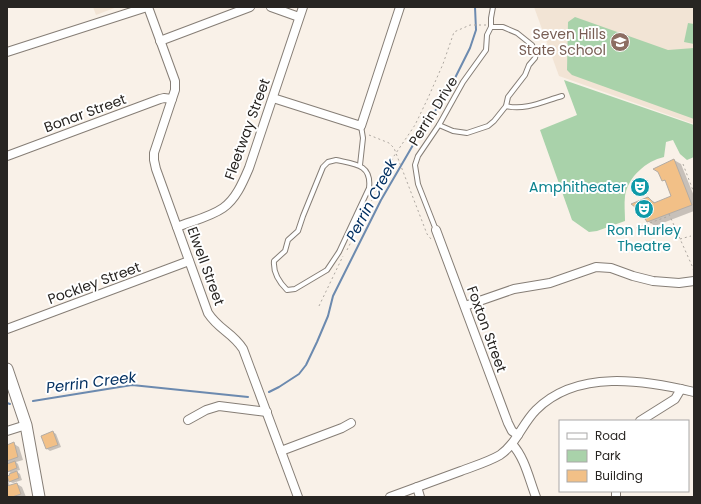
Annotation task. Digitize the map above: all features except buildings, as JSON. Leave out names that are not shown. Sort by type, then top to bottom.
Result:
[{"type":"main road","points":[[7,369],[26,425],[39,497]]},
{"type":"street","name":"Elwell Street","points":[[147,7],[175,81],[176,90],[154,153],[156,169],[208,313],[219,327],[238,340],[243,349],[298,497]]},
{"type":"street","points":[[7,52],[147,7]]},
{"type":"street","points":[[160,41],[250,7]]},
{"type":"street","points":[[271,7],[300,17]]},
{"type":"street","name":"Fleetway Street","points":[[177,227],[223,208],[238,190],[249,168],[303,7]]},
{"type":"street","points":[[273,98],[361,130],[400,7]]},
{"type":"street","name":"Bonar Street","points":[[7,156],[160,99],[172,99]]},
{"type":"street","name":"Foxton Street","points":[[436,230],[508,423],[512,431],[518,435]]},
{"type":"street","name":"Pockley Street","points":[[7,329],[189,261]]},
{"type":"street","points":[[465,306],[514,289],[550,283],[596,268],[611,268],[653,281],[694,281]]},
{"type":"street","points":[[390,497],[495,458],[512,444],[531,415],[544,403],[561,392],[603,381],[614,381],[649,384],[694,392]]},
{"type":"street","points":[[642,420],[675,399],[681,389]]},
{"type":"street","points":[[188,420],[206,410],[219,406],[267,412]]},
{"type":"street","points":[[281,451],[342,428],[351,423]]},
{"type":"street","points":[[7,432],[26,425]]},
{"type":"street","points":[[512,444],[521,457],[536,497]]},
{"type":"street","points":[[417,487],[420,497]]},
{"type":"lane","name":"Perrin Drive","points":[[436,230],[418,184],[415,165],[418,156],[439,125],[463,82],[486,50],[487,36],[491,27],[490,18],[493,7]]},
{"type":"lane","points":[[439,125],[453,131],[467,133],[488,126],[506,106],[508,97],[525,76],[529,65],[535,58],[536,54],[532,44],[517,33],[503,27],[491,27]]},
{"type":"lane","points":[[506,106],[514,108],[528,106],[562,96]]},
{"type":"lane","points":[[360,165],[361,130]]},
{"type":"lane","points":[[336,160],[360,165],[366,170],[370,179],[369,188],[339,252],[327,270],[295,289],[287,290],[281,284],[273,268],[274,261],[284,251],[288,240],[298,231],[324,167],[328,162],[336,160]]},
{"type":"path","points":[[319,306],[332,277],[396,152],[414,125],[428,98],[443,64],[454,32],[470,25],[486,26]]},
{"type":"path","points":[[361,130],[389,142],[394,148],[427,234],[431,239]]},
{"type":"path","points":[[683,164],[694,193]]},
{"type":"path","points":[[636,228],[669,215],[694,273]]},
{"type":"path","points":[[680,239],[691,236]]},
{"type":"shaded area","points":[[93,7],[117,7],[96,15]]},
{"type":"shaded area","name":"Seven Hills State School","points":[[534,7],[694,7],[694,124],[559,76]]},
{"type":"green space","points":[[575,17],[668,50],[694,48],[694,119],[572,75],[567,70],[568,22]]},
{"type":"green space","points":[[688,23],[694,24],[694,44],[684,42]]},
{"type":"green space","points":[[564,80],[694,125],[694,157],[687,160],[680,154],[673,140],[666,142],[664,157],[645,166],[630,182],[625,196],[625,221],[597,231],[589,232],[572,220],[540,130],[577,115]]},
{"type":"waterway","name":"Perrin Creek","points":[[269,392],[299,374],[306,365],[328,316],[333,296],[381,200],[420,133],[448,92],[470,48],[476,30],[475,7]]},
{"type":"waterway","name":"Perrin Creek","points":[[33,401],[132,385],[248,397]]},
{"type":"place","name":"Seven Hills State School","points":[[620,42]]},
{"type":"place","name":"Amphitheater","points":[[640,187]]},
{"type":"place","name":"Ron Hurley Theatre","points":[[644,209]]}]
